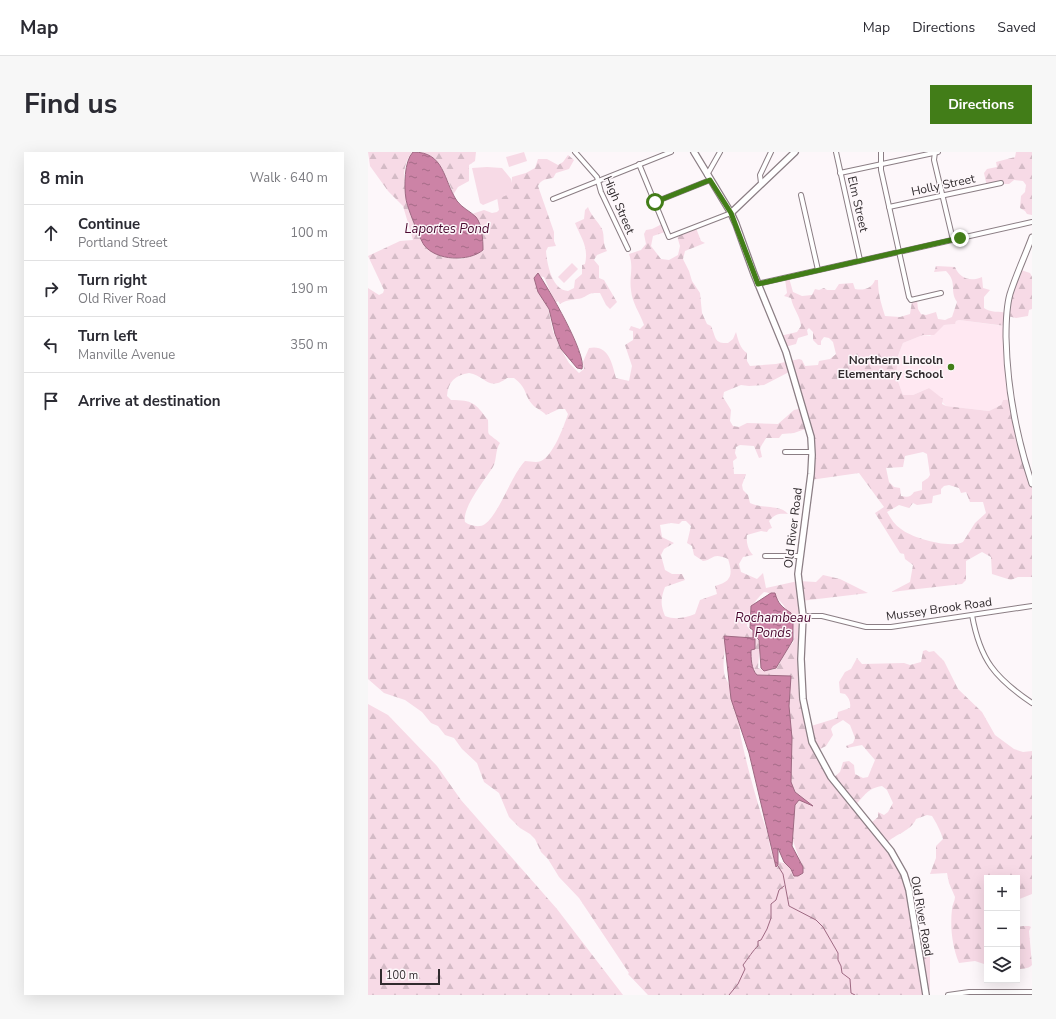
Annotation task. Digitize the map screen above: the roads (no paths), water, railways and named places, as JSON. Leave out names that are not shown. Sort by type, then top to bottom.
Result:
[{"type":"main road","name":"Old River Road","points":[[694,152],[731,213],[786,352],[805,416],[812,452],[811,474],[799,556],[798,574],[803,616],[801,659],[803,699],[812,742],[831,777],[892,851],[904,874],[909,890],[926,995]]},
{"type":"main road","points":[[731,213],[795,152]]},
{"type":"street","name":"High Street","points":[[575,152],[593,171],[601,192],[628,249]]},
{"type":"street","points":[[553,199],[671,152]]},
{"type":"street","points":[[655,202],[709,178],[720,152]]},
{"type":"street","points":[[761,183],[760,175],[771,152]]},
{"type":"street","name":"Elm Street","points":[[836,152],[860,260]]},
{"type":"street","points":[[881,152],[880,165],[911,300],[941,293]]},
{"type":"street","points":[[840,173],[936,152],[934,160],[953,240]]},
{"type":"street","points":[[640,164],[669,237],[731,213]]},
{"type":"street","name":"Holly Street","points":[[889,207],[1001,182]]},
{"type":"street","points":[[801,195],[818,270]]},
{"type":"street","points":[[758,284],[1032,222]]},
{"type":"street","points":[[1032,237],[1010,295],[1007,310],[1006,343],[1012,408],[1017,432],[1032,484]]},
{"type":"street","points":[[785,452],[812,452]]},
{"type":"street","points":[[765,556],[799,556]]},
{"type":"street","name":"Mussey Brook Road","points":[[803,616],[822,616],[866,627],[891,627],[1032,606]]},
{"type":"street","points":[[972,615],[976,637],[987,661],[998,676],[1032,703]]},
{"type":"street","points":[[948,995],[969,992],[1032,992]]},
{"type":"water","name":"Laportes Pond","points":[[413,152],[424,153],[431,157],[442,169],[457,201],[478,220],[482,232],[483,250],[470,257],[453,258],[436,254],[424,245],[411,215],[405,194],[406,168]]},
{"type":"water","points":[[538,273],[558,306],[573,336],[582,361],[582,369],[577,368],[561,349],[555,334],[549,309],[538,292],[534,278]]},
{"type":"water","name":"Rochambeau Ponds","points":[[771,593],[775,593],[781,605],[791,613],[791,617],[797,617],[797,619],[793,621],[793,640],[776,668],[764,671],[761,668],[759,640],[755,636],[755,649],[751,650],[751,660],[752,667],[757,675],[791,676],[789,706],[792,738],[791,782],[795,792],[813,806],[799,800],[795,805],[792,846],[803,867],[803,873],[798,876],[794,876],[791,869],[784,862],[778,848],[778,865],[776,867],[749,753],[731,699],[724,636],[753,638],[753,630],[750,628],[751,606]]},
{"type":"waterway","points":[[778,866],[783,874],[789,906],[816,920],[823,927],[838,953],[838,960],[842,973],[850,979],[851,993],[855,995]]},
{"type":"waterway","points":[[729,995],[738,984],[745,969],[743,965],[758,946],[758,941],[761,940],[767,929],[771,918],[771,904],[776,900],[779,890],[784,886]]},
{"type":"place","name":"Northern Lincoln Elementary School","points":[[951,367]]}]
